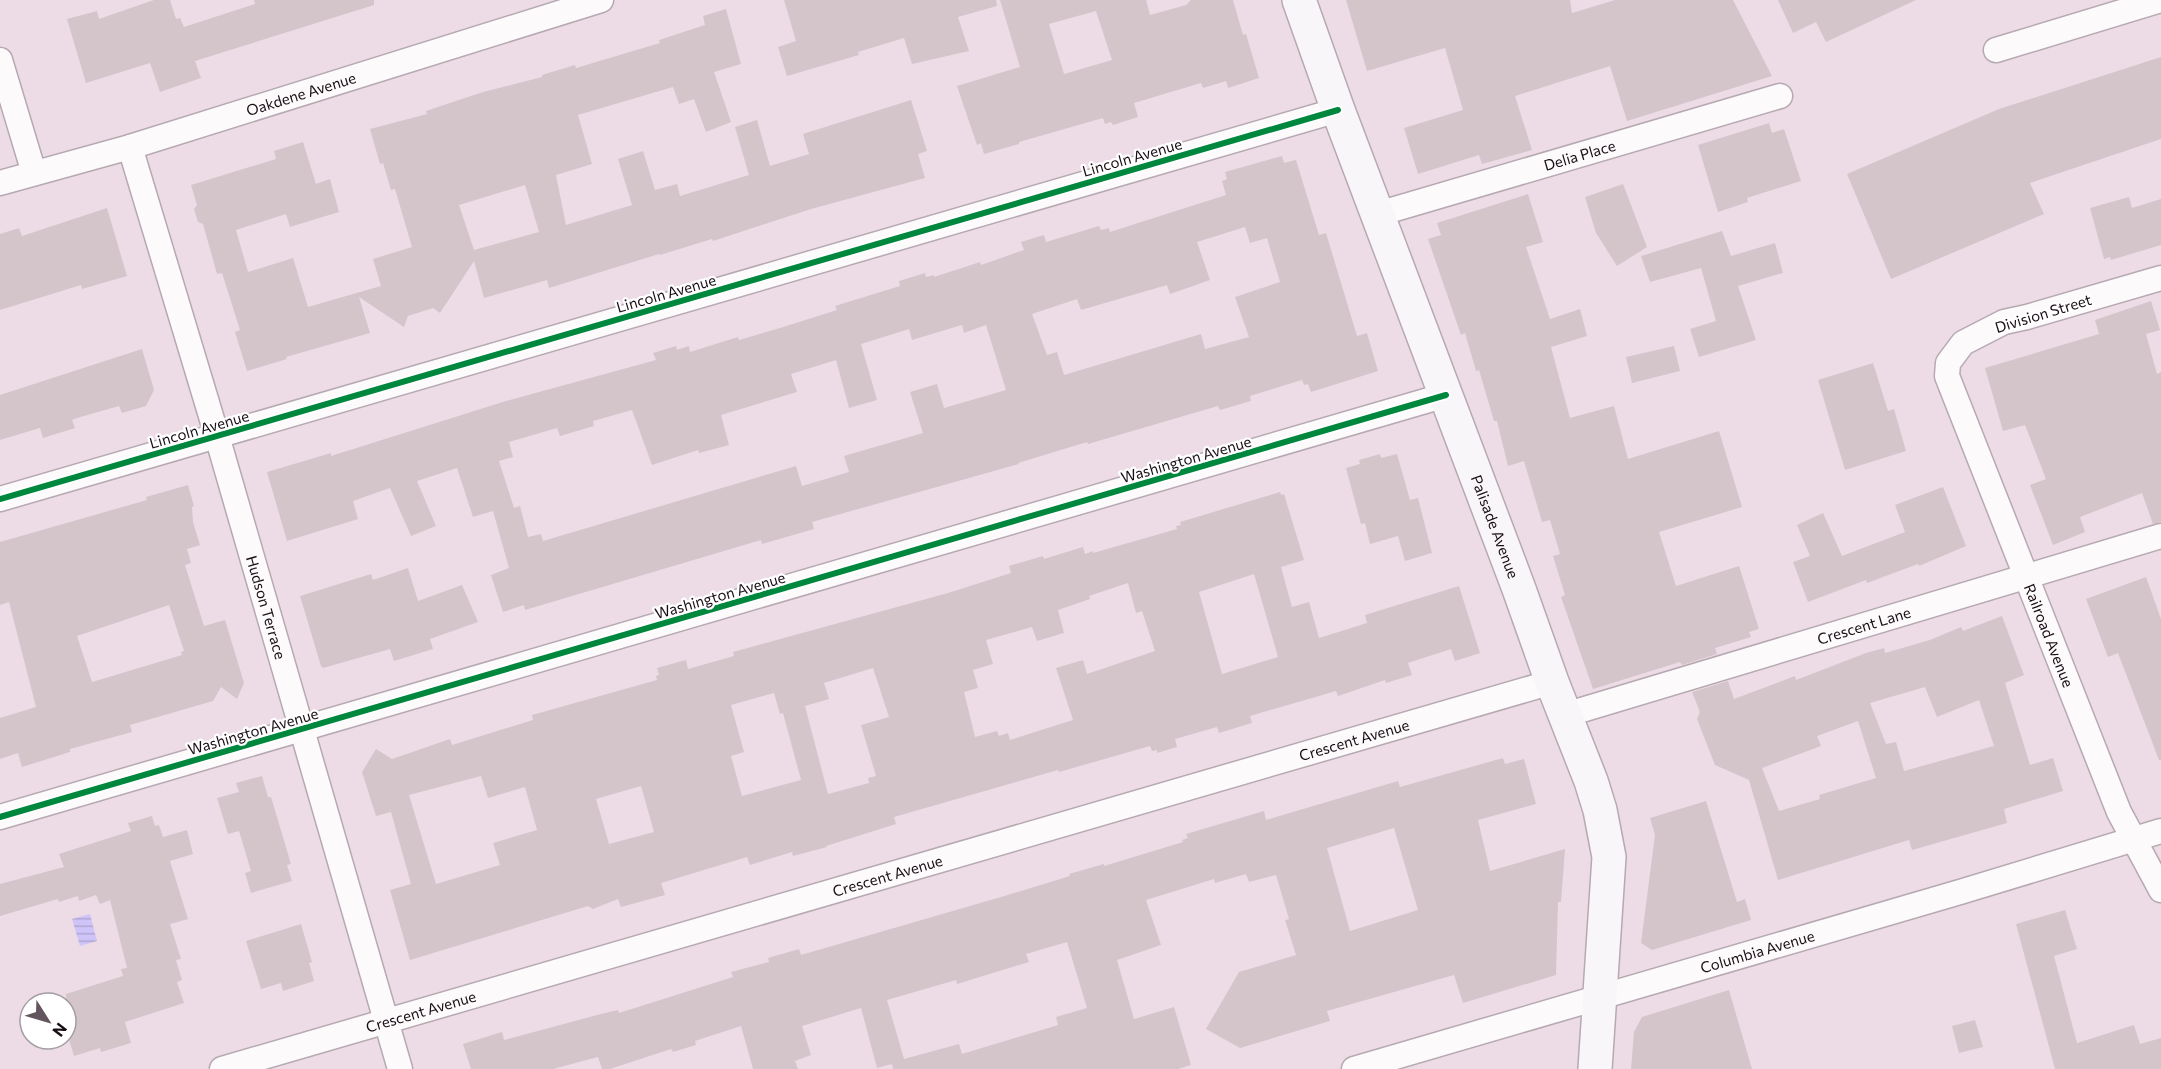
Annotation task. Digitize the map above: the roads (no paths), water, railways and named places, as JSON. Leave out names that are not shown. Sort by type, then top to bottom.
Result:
[{"type":"main road","name":"Palisade Avenue","points":[[1299,0],[1338,110],[1591,781],[1603,822],[1609,857],[1595,1069]]},
{"type":"street","name":"Oakdene Avenue","points":[[0,183],[130,147],[601,0]]},
{"type":"street","points":[[1996,50],[2161,0]]},
{"type":"street","points":[[0,60],[34,173]]},
{"type":"street","name":"Delia Place","points":[[1378,214],[1780,96]]},
{"type":"street","name":"Lincoln Avenue","points":[[0,499],[1338,110]]},
{"type":"street","name":"Hudson Terrace","points":[[130,147],[217,436],[400,1069]]},
{"type":"street","name":"Division Street","points":[[1947,376],[1948,363],[1963,343],[2004,322],[2161,278]]},
{"type":"street","name":"Railroad Avenue","points":[[1947,376],[2119,812],[2161,890]]},
{"type":"street","name":"Washington Avenue","points":[[0,818],[1446,395]]},
{"type":"street","name":"Crescent Lane","points":[[1565,715],[2161,536]]},
{"type":"street","name":"Crescent Avenue","points":[[222,1069],[1552,682]]},
{"type":"street","name":"Columbia Avenue","points":[[1354,1069],[2161,831]]}]
